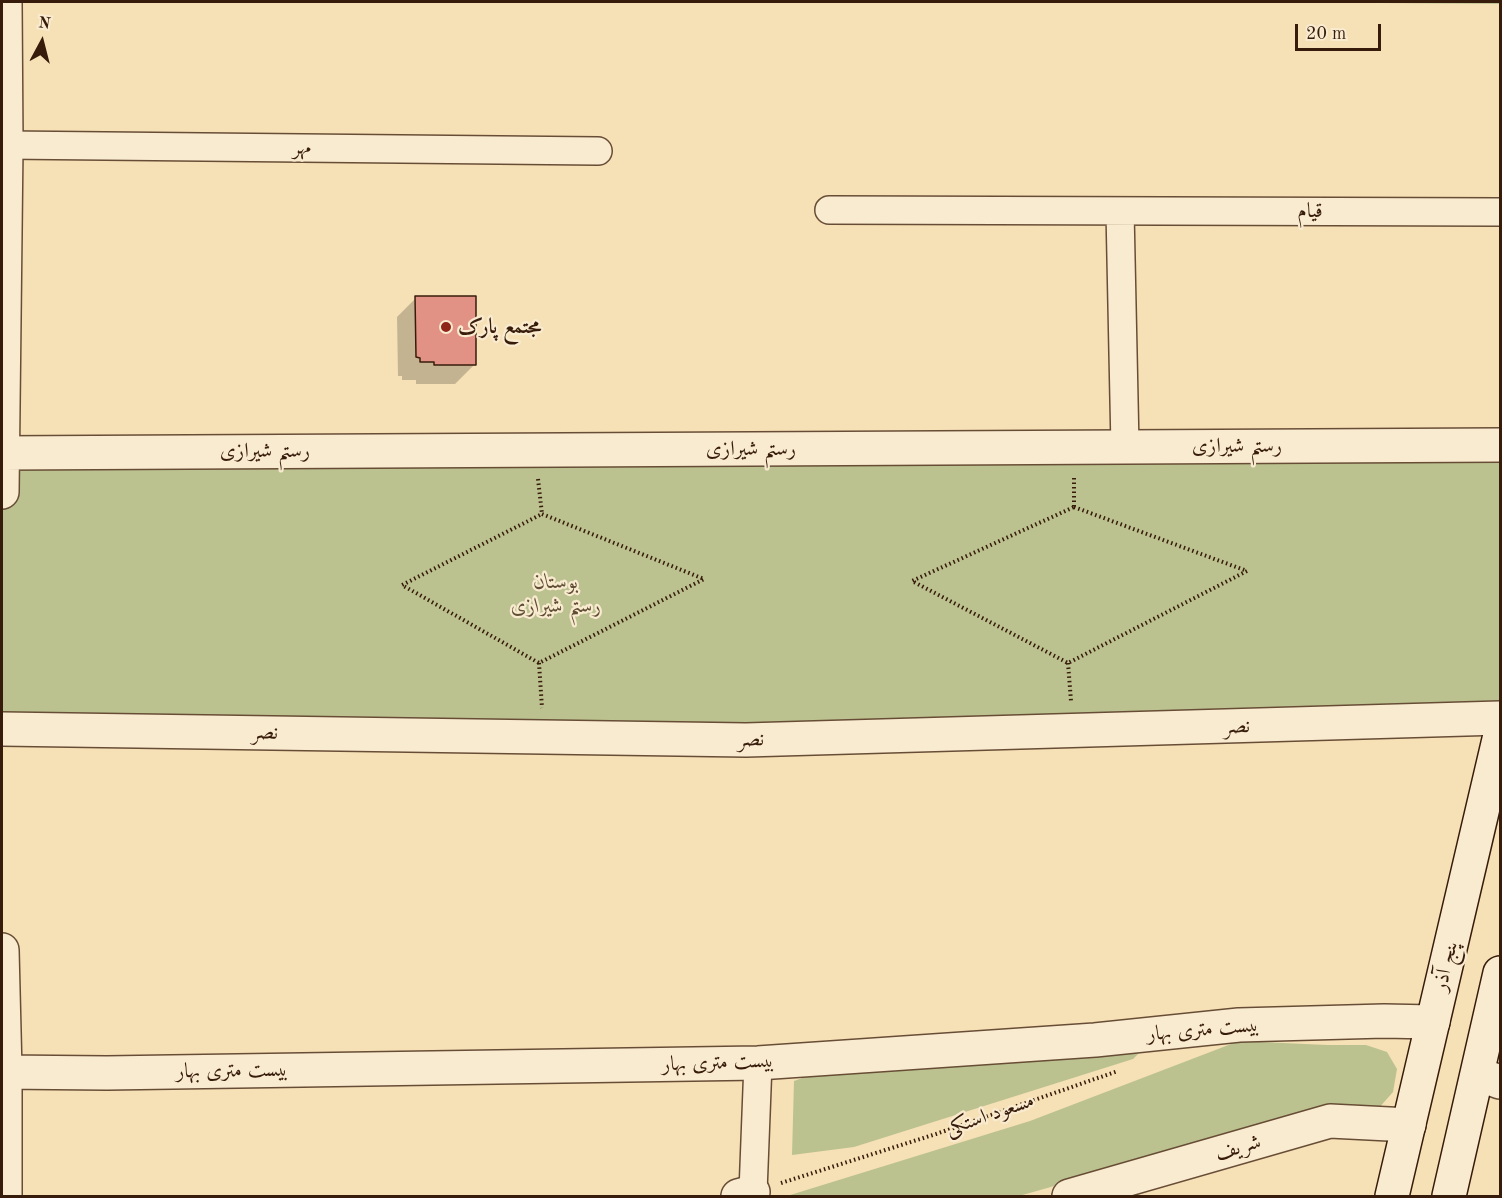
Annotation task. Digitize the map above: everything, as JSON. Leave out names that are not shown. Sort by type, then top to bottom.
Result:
[{"type":"street","points":[[2,492],[6,2]]},
{"type":"street","name":"مهر","points":[[6,145],[598,152]]},
{"type":"street","name":"قیام","points":[[830,210],[1500,212]]},
{"type":"street","points":[[1120,211],[1125,447]]},
{"type":"street","name":"رستم شیرازی","points":[[2,453],[1500,445]]},
{"type":"street","name":"نصر","points":[[2,729],[746,740],[1500,718]]},
{"type":"street","name":"پنج آذر","points":[[1392,1197],[1500,735]]},
{"type":"street","points":[[2,950],[5,1197]]},
{"type":"street","points":[[1449,1197],[1489,1078],[1500,983]]},
{"type":"street","name":"بیست متری بهار","points":[[3,1072],[107,1073],[758,1063],[1095,1040],[1239,1025],[1433,1022]]},
{"type":"street","points":[[745,1194],[758,1063]]},
{"type":"street","name":"شریف","points":[[1069,1197],[1330,1121],[1409,1125]]},
{"type":"path","points":[[1074,507],[1247,571],[1068,663],[912,581],[1074,507]]},
{"type":"path","points":[[542,514],[704,579],[559,653],[539,663],[402,585],[542,514]]},
{"type":"path","points":[[539,663],[545,738]]},
{"type":"path","points":[[1068,663],[1073,731]]},
{"type":"path","name":"مسعود استکی","points":[[745,1194],[936,1134],[1121,1070]]},
{"type":"green space","points":[[1257,2],[1500,2],[1500,4]]},
{"type":"green space","name":"بوستان رستم شیرازی","points":[[1500,443],[1500,718],[2,729],[3,453]]},
{"type":"green space","points":[[1239,1041],[1366,1045],[1387,1052],[1397,1069],[1393,1092],[1378,1109],[1330,1108],[1019,1196],[787,1196],[1030,1121]]},
{"type":"green space","points":[[1148,1044],[1133,1059],[854,1147],[792,1155],[794,1081],[811,1075]]},
{"type":"building","name":"مجتمع پارک","points":[[415,296],[476,296],[476,365],[434,365],[434,362],[420,362],[420,358],[416,357]]},
{"type":"place","name":"مجتمع پارک","points":[[446,327]]}]
